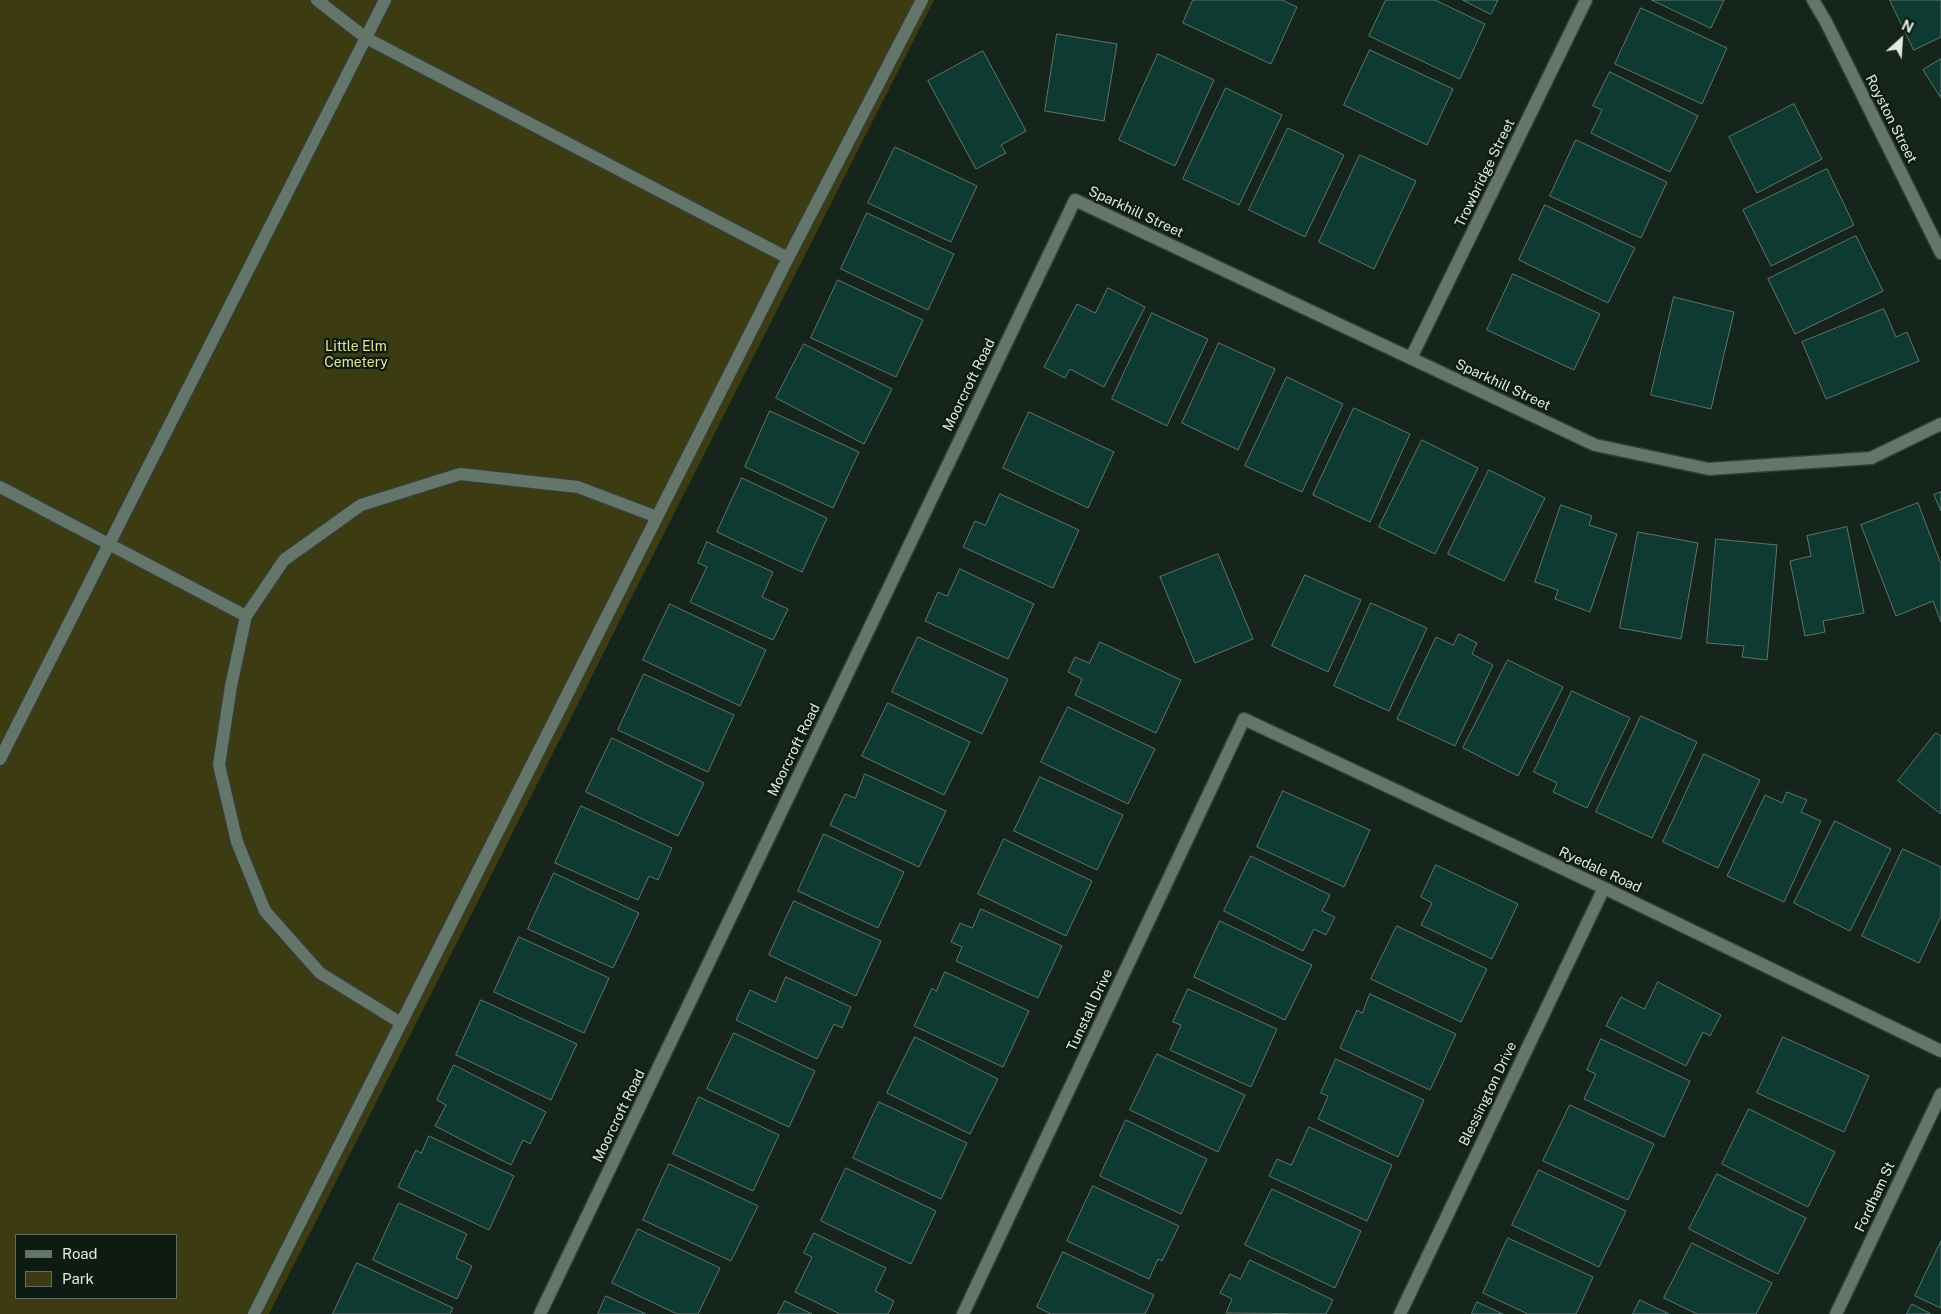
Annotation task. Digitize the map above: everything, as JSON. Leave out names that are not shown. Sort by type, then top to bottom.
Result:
[{"type":"street","points":[[317,0],[366,38],[788,258]]},
{"type":"street","points":[[0,759],[385,0]]},
{"type":"street","points":[[254,1314],[788,258],[922,0]]},
{"type":"street","name":"Trowbridge Street","points":[[1411,358],[1586,0]]},
{"type":"street","name":"Royston Street","points":[[1813,0],[1826,22],[1941,252]]},
{"type":"street","name":"Sparkhill Street","points":[[1075,200],[1595,445],[1710,469],[1871,458],[1941,424]]},
{"type":"street","name":"Moorcroft Road","points":[[540,1314],[1075,200]]},
{"type":"street","points":[[401,1023],[320,973],[264,911],[237,842],[219,765],[231,686],[246,616],[284,560],[361,505],[460,474],[578,487],[657,517]]},
{"type":"street","points":[[0,487],[246,616]]},
{"type":"street","name":"Ryedale Road","points":[[1244,719],[1604,888],[1941,1051]]},
{"type":"street","name":"Tunstall Drive","points":[[963,1314],[1244,719]]},
{"type":"street","name":"Blessington Drive","points":[[1400,1314],[1604,888]]},
{"type":"street","name":"Fordham St","points":[[1836,1314],[1941,1094]]},
{"type":"green space","name":"Little Elm Cemetery","points":[[0,0],[934,0],[269,1314],[0,1314]]},
{"type":"building","points":[[1193,0],[1282,0],[1297,7],[1271,64],[1183,23]]},
{"type":"building","points":[[1386,0],[1435,0],[1485,24],[1460,79],[1369,36]]},
{"type":"building","points":[[1463,0],[1498,0],[1491,14]]},
{"type":"building","points":[[1652,0],[1724,0],[1711,28]]},
{"type":"building","points":[[1890,0],[1941,0],[1941,37],[1914,50]]},
{"type":"building","points":[[1641,8],[1727,48],[1702,104],[1615,64]]},
{"type":"building","points":[[1057,34],[1117,44],[1104,121],[1045,111]]},
{"type":"building","points":[[1370,50],[1453,89],[1427,145],[1344,105]]},
{"type":"building","points":[[983,51],[1026,131],[1001,145],[1006,153],[976,169],[928,81]]},
{"type":"building","points":[[1158,54],[1214,80],[1175,166],[1119,140]]},
{"type":"building","points":[[1941,59],[1941,98],[1923,70]]},
{"type":"building","points":[[1610,72],[1698,116],[1670,172],[1591,133],[1602,110],[1593,106]]},
{"type":"building","points":[[1226,88],[1282,115],[1239,205],[1183,179]]},
{"type":"building","points":[[1794,104],[1822,159],[1757,193],[1729,137]]},
{"type":"building","points":[[1288,128],[1344,155],[1305,237],[1249,210]]},
{"type":"building","points":[[1576,140],[1667,182],[1641,238],[1550,196]]},
{"type":"building","points":[[895,147],[977,186],[951,242],[868,203]]},
{"type":"building","points":[[1360,155],[1416,181],[1374,269],[1319,242]]},
{"type":"building","points":[[1827,169],[1854,225],[1771,266],[1743,210]]},
{"type":"building","points":[[1545,205],[1635,248],[1608,303],[1519,260]]},
{"type":"building","points":[[867,213],[954,254],[928,310],[841,269]]},
{"type":"building","points":[[1856,236],[1883,291],[1795,334],[1768,279]]},
{"type":"building","points":[[1513,274],[1600,314],[1574,370],[1487,330]]},
{"type":"building","points":[[838,280],[923,320],[896,377],[811,338]]},
{"type":"building","points":[[1108,288],[1145,307],[1104,387],[1070,369],[1065,378],[1044,367],[1077,304],[1095,313]]},
{"type":"building","points":[[1674,297],[1734,312],[1711,409],[1651,395]]},
{"type":"building","points":[[1884,309],[1896,337],[1907,332],[1919,361],[1826,399],[1802,342]]},
{"type":"building","points":[[1152,313],[1208,339],[1167,426],[1112,399]]},
{"type":"building","points":[[1219,343],[1275,369],[1238,450],[1182,423]]},
{"type":"building","points":[[804,344],[892,389],[864,444],[776,398]]},
{"type":"building","points":[[1287,377],[1343,404],[1302,492],[1245,466]]},
{"type":"building","points":[[1354,408],[1410,434],[1370,522],[1313,495]]},
{"type":"building","points":[[770,411],[859,452],[833,508],[745,467]]},
{"type":"building","points":[[1029,412],[1114,452],[1088,508],[1003,468]]},
{"type":"building","points":[[1422,440],[1478,468],[1435,554],[1379,527]]},
{"type":"building","points":[[1489,470],[1545,498],[1504,581],[1448,554]]},
{"type":"building","points":[[742,478],[827,518],[802,572],[717,532]]},
{"type":"building","points":[[1941,492],[1941,511],[1934,495]]},
{"type":"building","points":[[1000,494],[1079,530],[1053,588],[963,547],[975,521],[985,525]]},
{"type":"building","points":[[1918,503],[1941,564],[1941,622],[1933,601],[1896,616],[1861,525]]},
{"type":"building","points":[[1561,505],[1592,516],[1589,525],[1617,534],[1590,612],[1555,599],[1558,590],[1535,582]]},
{"type":"building","points":[[1847,527],[1864,613],[1823,621],[1825,632],[1805,636],[1790,561],[1811,556],[1807,536]]},
{"type":"building","points":[[1638,532],[1698,543],[1681,639],[1620,628]]},
{"type":"building","points":[[1716,539],[1777,545],[1767,660],[1742,657],[1744,646],[1707,643]]},
{"type":"building","points":[[707,542],[773,572],[762,597],[788,609],[773,640],[690,602],[707,567],[698,563]]},
{"type":"building","points":[[1218,554],[1253,639],[1195,663],[1160,577]]},
{"type":"building","points":[[960,569],[1034,604],[1008,659],[925,621],[938,592],[947,596]]},
{"type":"building","points":[[1305,575],[1361,600],[1328,672],[1272,646]]},
{"type":"building","points":[[1371,603],[1427,628],[1389,711],[1334,686]]},
{"type":"building","points":[[670,604],[766,650],[740,706],[643,660]]},
{"type":"building","points":[[1459,634],[1477,643],[1472,654],[1493,665],[1455,746],[1397,719],[1436,637],[1453,645]]},
{"type":"building","points":[[918,637],[1008,679],[982,734],[892,692]]},
{"type":"building","points":[[1100,642],[1181,680],[1156,733],[1075,695],[1082,679],[1068,672],[1075,657],[1089,663]]},
{"type":"building","points":[[1508,660],[1563,687],[1518,776],[1463,748]]},
{"type":"building","points":[[644,674],[734,715],[708,772],[618,730]]},
{"type":"building","points":[[1572,691],[1630,718],[1587,808],[1553,792],[1557,783],[1534,772]]},
{"type":"building","points":[[888,703],[970,742],[944,795],[862,756]]},
{"type":"building","points":[[1068,707],[1155,749],[1128,804],[1041,762]]},
{"type":"building","points":[[1641,716],[1697,742],[1652,838],[1596,812]]},
{"type":"building","points":[[1936,733],[1941,736],[1941,814],[1898,781]]},
{"type":"building","points":[[612,738],[704,783],[678,836],[586,792]]},
{"type":"building","points":[[1704,754],[1760,780],[1718,868],[1663,842]]},
{"type":"building","points":[[865,774],[946,811],[919,867],[830,825],[845,794],[855,798]]},
{"type":"building","points":[[1040,777],[1123,815],[1097,870],[1014,831]]},
{"type":"building","points":[[1283,791],[1370,830],[1344,887],[1257,847]]},
{"type":"building","points":[[1787,792],[1807,800],[1801,812],[1821,821],[1784,902],[1727,876],[1765,795],[1782,803]]},
{"type":"building","points":[[581,806],[672,848],[658,880],[649,876],[638,900],[555,863]]},
{"type":"building","points":[[1835,821],[1891,849],[1850,931],[1794,903]]},
{"type":"building","points":[[824,834],[904,872],[878,928],[798,891]]},
{"type":"building","points":[[1004,839],[1092,881],[1066,936],[978,894]]},
{"type":"building","points":[[1903,849],[1941,867],[1941,916],[1919,963],[1862,936]]},
{"type":"building","points":[[1251,856],[1330,895],[1322,911],[1335,917],[1326,935],[1314,929],[1303,951],[1224,911]]},
{"type":"building","points":[[1436,865],[1518,904],[1492,959],[1421,925],[1432,903],[1421,897]]},
{"type":"building","points":[[554,873],[639,913],[613,968],[528,929]]},
{"type":"building","points":[[794,901],[881,941],[856,996],[769,955]]},
{"type":"building","points":[[981,909],[1062,946],[1038,998],[956,961],[962,947],[951,942],[960,923],[972,928]]},
{"type":"building","points":[[1220,921],[1312,965],[1285,1020],[1194,977]]},
{"type":"building","points":[[1397,926],[1487,969],[1461,1022],[1371,979]]},
{"type":"building","points":[[519,937],[609,978],[584,1033],[494,992]]},
{"type":"building","points":[[945,972],[1029,1011],[1003,1067],[914,1026],[932,988],[936,991]]},
{"type":"building","points":[[786,977],[851,1007],[842,1028],[834,1024],[817,1059],[736,1020],[750,990],[775,1002]]},
{"type":"building","points":[[1658,982],[1721,1015],[1710,1036],[1703,1032],[1686,1066],[1606,1026],[1621,997],[1644,1009]]},
{"type":"building","points":[[1188,989],[1277,1029],[1251,1087],[1170,1050],[1181,1025],[1173,1022]]},
{"type":"building","points":[[1370,994],[1456,1034],[1430,1090],[1340,1048],[1357,1010],[1362,1013]]},
{"type":"building","points":[[481,1000],[577,1044],[551,1100],[456,1055]]},
{"type":"building","points":[[734,1033],[815,1071],[789,1127],[707,1089]]},
{"type":"building","points":[[915,1037],[998,1079],[970,1134],[887,1093]]},
{"type":"building","points":[[1783,1037],[1869,1076],[1844,1132],[1757,1093]]},
{"type":"building","points":[[1601,1039],[1690,1081],[1664,1137],[1584,1099],[1596,1074],[1587,1070]]},
{"type":"building","points":[[1157,1054],[1245,1095],[1218,1152],[1130,1110]]},
{"type":"building","points":[[1336,1059],[1424,1100],[1398,1157],[1318,1119],[1328,1096],[1321,1093]]},
{"type":"building","points":[[454,1065],[546,1112],[530,1144],[523,1140],[511,1165],[435,1126],[446,1105],[437,1100]]},
{"type":"building","points":[[699,1097],[779,1135],[753,1191],[673,1154]]},
{"type":"building","points":[[879,1102],[967,1143],[941,1199],[853,1158]]},
{"type":"building","points":[[1570,1105],[1654,1144],[1628,1200],[1543,1161]]},
{"type":"building","points":[[1749,1109],[1835,1152],[1808,1207],[1722,1164]]},
{"type":"building","points":[[1126,1120],[1207,1159],[1181,1214],[1100,1176]]},
{"type":"building","points":[[1309,1127],[1392,1165],[1367,1221],[1269,1176],[1277,1159],[1291,1165]]},
{"type":"building","points":[[429,1136],[514,1176],[489,1230],[398,1187],[416,1150],[421,1153]]},
{"type":"building","points":[[669,1164],[758,1206],[731,1261],[643,1220]]},
{"type":"building","points":[[846,1168],[936,1211],[911,1264],[821,1221]]},
{"type":"building","points":[[1539,1170],[1626,1211],[1599,1267],[1512,1225]]},
{"type":"building","points":[[1717,1174],[1806,1218],[1778,1274],[1689,1229]]},
{"type":"building","points":[[1093,1186],[1179,1226],[1162,1261],[1158,1259],[1149,1279],[1067,1241]]},
{"type":"building","points":[[1272,1189],[1361,1231],[1335,1288],[1245,1245]]},
{"type":"building","points":[[399,1203],[467,1234],[456,1258],[472,1266],[457,1299],[373,1260]]},
{"type":"building","points":[[638,1229],[720,1268],[698,1314],[677,1314],[612,1283]]},
{"type":"building","points":[[814,1233],[886,1268],[875,1291],[894,1301],[888,1314],[840,1314],[795,1292],[812,1257],[804,1253]]},
{"type":"building","points":[[1508,1238],[1593,1277],[1576,1314],[1528,1314],[1483,1293]]},
{"type":"building","points":[[1941,1241],[1941,1308],[1915,1296]]},
{"type":"building","points":[[1692,1243],[1772,1283],[1756,1314],[1697,1314],[1664,1298]]},
{"type":"building","points":[[1063,1252],[1154,1295],[1145,1314],[1051,1314],[1037,1307]]},
{"type":"building","points":[[1250,1260],[1333,1300],[1326,1314],[1226,1313],[1232,1299],[1220,1293],[1230,1274],[1240,1279]]},
{"type":"building","points":[[357,1263],[453,1308],[450,1314],[333,1314]]},
{"type":"building","points":[[606,1296],[646,1314],[598,1314]]},
{"type":"building","points":[[1640,1300],[1669,1314],[1633,1314]]},
{"type":"building","points":[[785,1301],[812,1314],[778,1314]]},
{"type":"building","points":[[1477,1302],[1503,1314],[1472,1314]]},
{"type":"building","points":[[1912,1304],[1931,1314],[1907,1314]]}]
